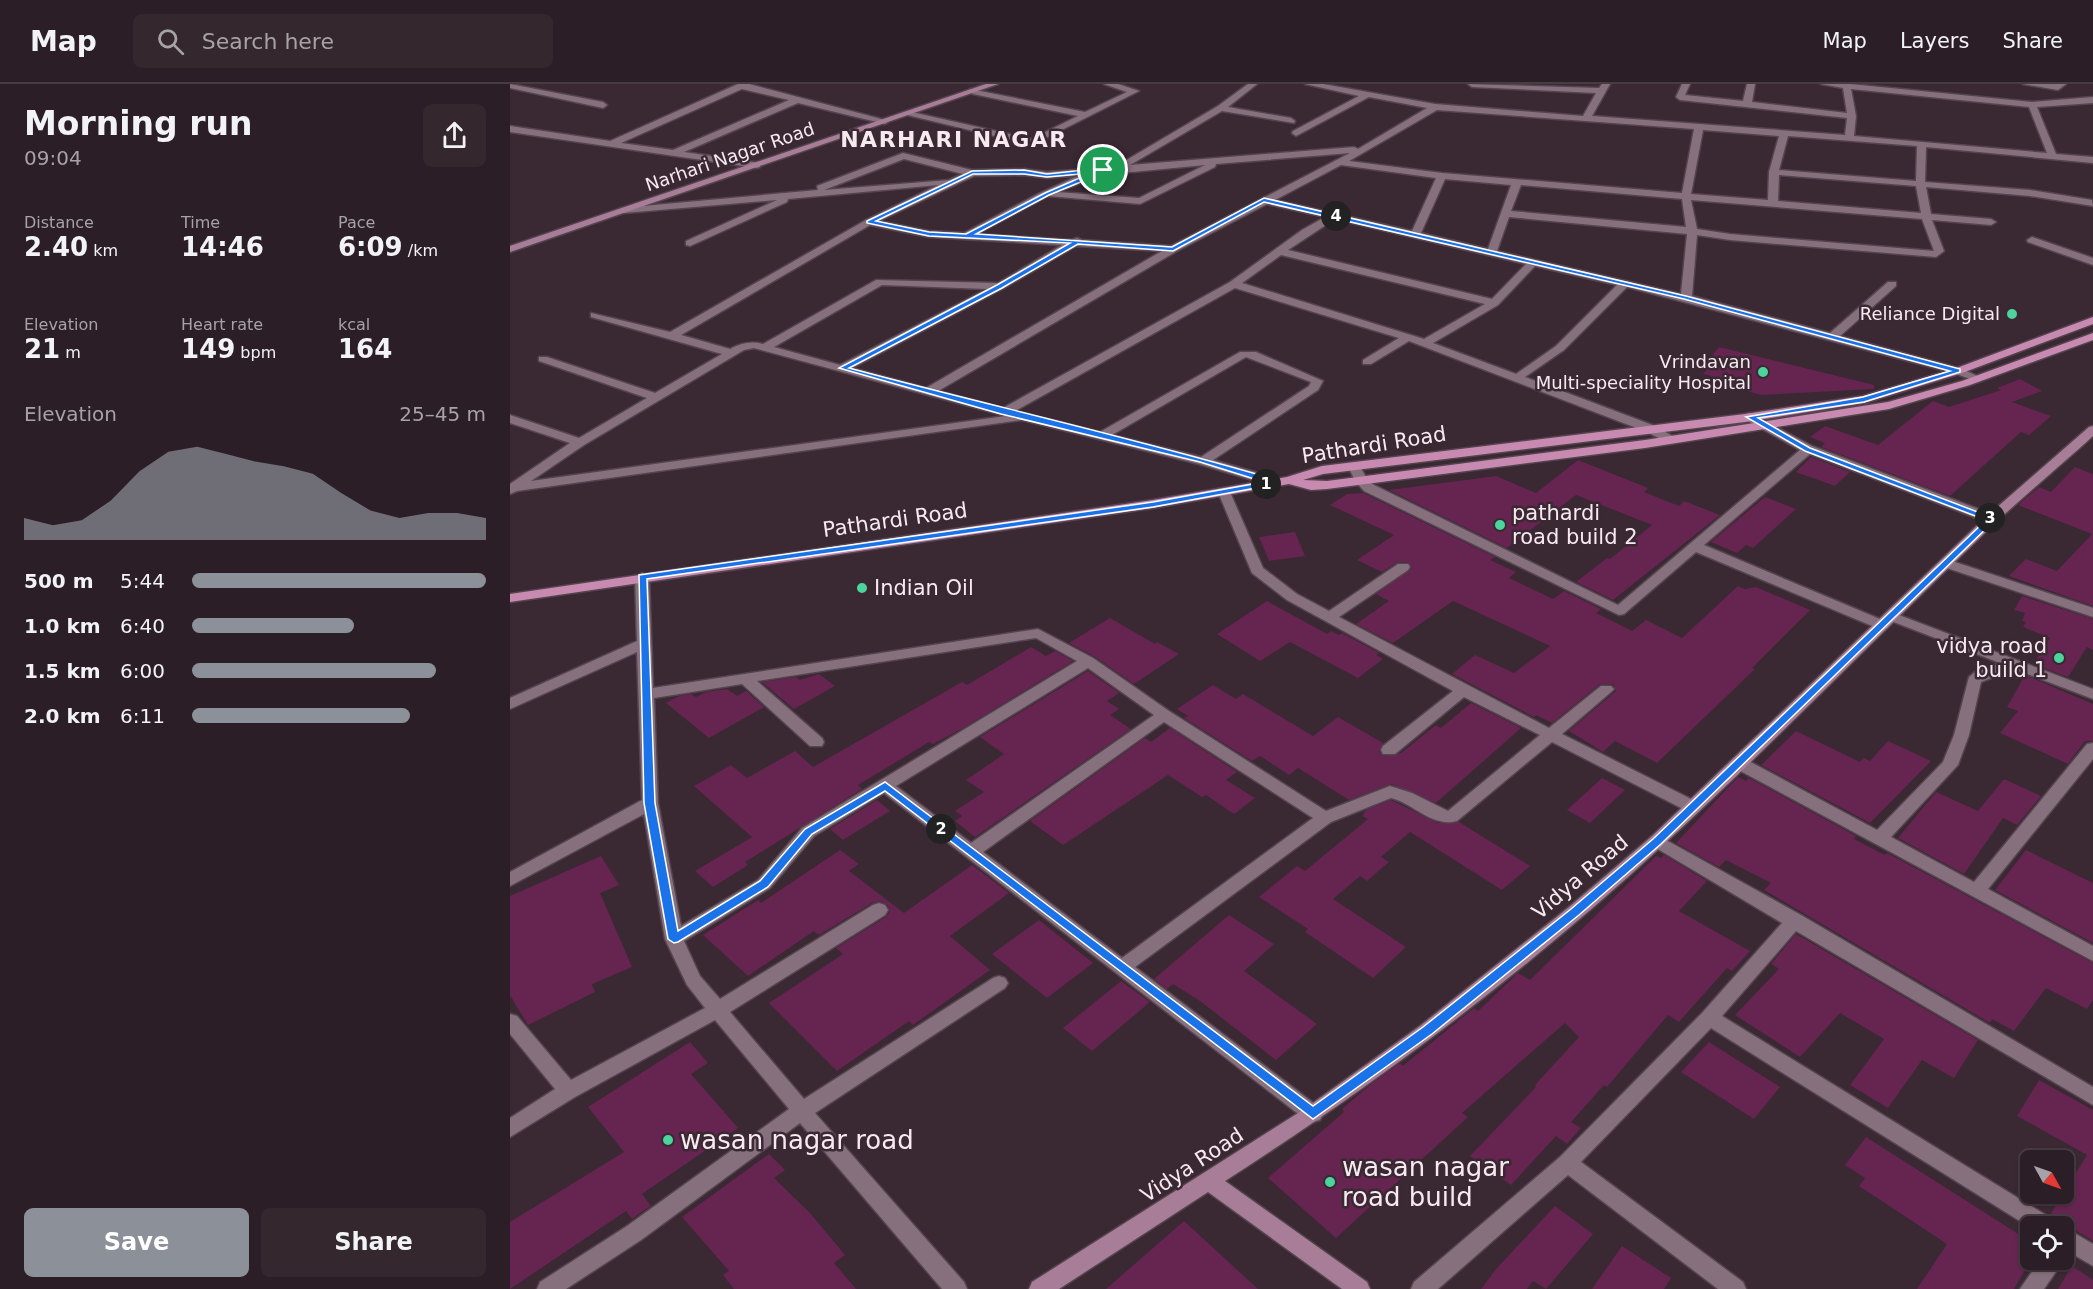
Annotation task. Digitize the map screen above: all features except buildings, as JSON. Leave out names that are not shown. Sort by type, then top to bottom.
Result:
[{"type":"main road","name":"Pathardi Road","points":[[510,598],[1153,504],[1289,480],[1322,470],[1750,417],[1864,399],[1958,371],[2093,320]]},
{"type":"main road","points":[[1289,480],[1311,486],[1361,481],[1670,440],[1889,405],[1978,379],[2093,336]]},
{"type":"street","name":"Narhari Nagar Road","points":[[510,249],[994,84]]},
{"type":"street","points":[[907,114],[1032,142],[1082,114],[1135,91],[1108,84]]},
{"type":"street","points":[[1116,170],[1221,108],[1253,84]]},
{"type":"street","points":[[1309,84],[1435,107],[1922,144],[2093,160]]},
{"type":"street","points":[[1472,84],[1603,88],[1585,120]]},
{"type":"street","points":[[1686,84],[1680,97],[1852,116]]},
{"type":"street","points":[[1747,104],[1751,84]]},
{"type":"street","points":[[1825,84],[1932,89],[2032,105],[2093,100]]},
{"type":"street","points":[[2028,84],[2058,87],[2062,84]]},
{"type":"street","points":[[510,85],[603,105]]},
{"type":"street","points":[[613,143],[743,85],[885,121]]},
{"type":"street","points":[[1847,85],[1852,116],[1850,139]]},
{"type":"street","points":[[973,91],[1082,114]]},
{"type":"street","points":[[1296,133],[1367,95]]},
{"type":"street","points":[[676,152],[797,100]]},
{"type":"street","points":[[2032,105],[2052,155]]},
{"type":"street","points":[[927,392],[1173,249],[1363,150],[1435,107]]},
{"type":"street","points":[[1221,108],[1291,121]]},
{"type":"street","points":[[1686,298],[1692,231],[1686,197],[1699,128]]},
{"type":"street","points":[[510,129],[757,165]]},
{"type":"street","points":[[1773,204],[1774,172],[1784,134]]},
{"type":"street","points":[[1507,214],[1692,231],[1730,237],[1936,254],[1940,251],[1925,217],[1918,183],[1922,144]]},
{"type":"street","points":[[690,243],[800,194],[903,156],[972,173],[1024,172],[1047,175],[1363,150]]},
{"type":"street","points":[[1047,194],[1140,201],[1219,161]]},
{"type":"street","points":[[1338,162],[1442,176],[1991,222]]},
{"type":"street","points":[[968,235],[1047,194],[1103,170]]},
{"type":"street","points":[[1774,172],[2030,193],[2093,206]]},
{"type":"street","points":[[674,335],[870,222],[972,173]]},
{"type":"street","points":[[1416,234],[1442,176]]},
{"type":"street","points":[[624,210],[954,181]]},
{"type":"street","points":[[1492,252],[1517,182]]},
{"type":"street","points":[[1264,200],[1686,298],[1958,371],[1978,379]]},
{"type":"street","points":[[1004,412],[1234,284],[1279,251],[1334,216]]},
{"type":"street","points":[[870,222],[924,234],[1173,249]]},
{"type":"street","points":[[2032,240],[2093,262]]},
{"type":"street","points":[[842,368],[1000,286],[1077,242]]},
{"type":"street","points":[[1279,251],[1494,303]]},
{"type":"street","points":[[1425,344],[1494,303],[1534,261]]},
{"type":"street","points":[[766,347],[880,282],[1000,286]]},
{"type":"street","points":[[1234,284],[1408,337],[1651,429],[1670,440]]},
{"type":"street","points":[[1832,337],[1892,284]]},
{"type":"street","points":[[1517,378],[1560,348],[1623,285]]},
{"type":"street","points":[[595,315],[674,335],[732,353]]},
{"type":"street","points":[[1367,362],[1408,337]]},
{"type":"street","points":[[511,489],[580,442],[746,345],[766,347],[927,392],[1103,435],[1274,482]]},
{"type":"street","points":[[1103,435],[1244,354],[1252,354],[1317,381],[1314,388],[1203,461]]},
{"type":"street","points":[[543,359],[656,397]]},
{"type":"street","points":[[511,489],[1029,416]]},
{"type":"street","points":[[1750,417],[1808,449],[1992,519]]},
{"type":"street","points":[[510,419],[580,442]]},
{"type":"street","name":"Vidya Road","points":[[1040,1289],[1313,1113],[1427,1031],[1575,912],[1657,841],[1992,519],[2093,430]]},
{"type":"street","points":[[1354,466],[1361,481],[1369,489],[1618,611],[1808,449]]},
{"type":"street","points":[[1224,492],[1257,570],[1292,597],[1463,690],[1693,807]]},
{"type":"street","points":[[1694,546],[1887,620],[2016,663],[2093,694]]},
{"type":"street","points":[[1946,563],[2093,613]]},
{"type":"street","points":[[1330,616],[1403,567]]},
{"type":"street","points":[[642,577],[650,803],[674,939],[693,980],[802,1112],[956,1289]]},
{"type":"street","points":[[646,694],[1038,633],[1088,661],[1164,715],[1325,818]]},
{"type":"street","points":[[510,704],[643,644]]},
{"type":"street","points":[[674,939],[764,884],[808,832],[1088,661]]},
{"type":"street","points":[[1879,839],[1950,765],[1958,750],[1974,680],[1980,675],[2016,663]]},
{"type":"street","points":[[744,678],[816,742]]},
{"type":"street","points":[[1122,968],[1325,818],[1390,792],[1398,793],[1439,817],[1451,817],[1606,689]]},
{"type":"street","points":[[1389,750],[1463,690]]},
{"type":"street","points":[[971,852],[1164,715]]},
{"type":"street","points":[[1977,891],[2093,748]]},
{"type":"street","points":[[1739,763],[2093,954]]},
{"type":"street","points":[[885,786],[1313,1113]]},
{"type":"street","points":[[510,879],[650,803]]},
{"type":"street","points":[[1657,841],[2093,1097]]},
{"type":"street","points":[[510,1129],[568,1091],[718,1010],[879,910]]},
{"type":"street","points":[[1422,1289],[1567,1162],[1709,1018],[1795,920]]},
{"type":"street","points":[[548,1289],[634,1233],[802,1112],[999,984]]},
{"type":"street","points":[[1709,1018],[2029,1216]]},
{"type":"street","points":[[510,1021],[568,1091]]},
{"type":"street","points":[[1567,1162],[1735,1289]]},
{"type":"street","points":[[1208,1181],[1359,1289]]},
{"type":"street","points":[[2074,1246],[2093,1256]]},
{"type":"street","points":[[2031,1289],[2045,1270]]},
{"type":"place","name":"Reliance Digital","points":[[2012,314]]},
{"type":"place","name":"Vrindavan Multi-speciality Hospital","points":[[1763,372]]},
{"type":"place","name":"pathardi road build 2","points":[[1500,525]]},
{"type":"place","name":"Indian Oil","points":[[862,588]]},
{"type":"place","name":"vidya road build 1","points":[[2059,658]]},
{"type":"place","name":"wasan nagar road","points":[[668,1140]]},
{"type":"place","name":"wasan nagar road build","points":[[1330,1182]]},
{"type":"district","name":"NARHARI NAGAR","points":[[954,139]]},
{"type":"route","points":[[1103,170],[1047,175],[1029,172],[972,173],[870,222],[916,233],[968,235],[1023,238],[1173,249],[1264,200],[1686,298],[1958,371],[1864,399],[1750,417],[1808,449],[1992,519],[1657,841],[1575,912],[1427,1031],[1313,1113],[885,786],[808,832],[764,884],[674,939],[650,803],[642,577],[1153,504],[1274,482],[1203,461],[1029,416],[1004,412],[842,368],[1000,286],[1077,242],[968,235],[1047,194],[1103,170]]}]
